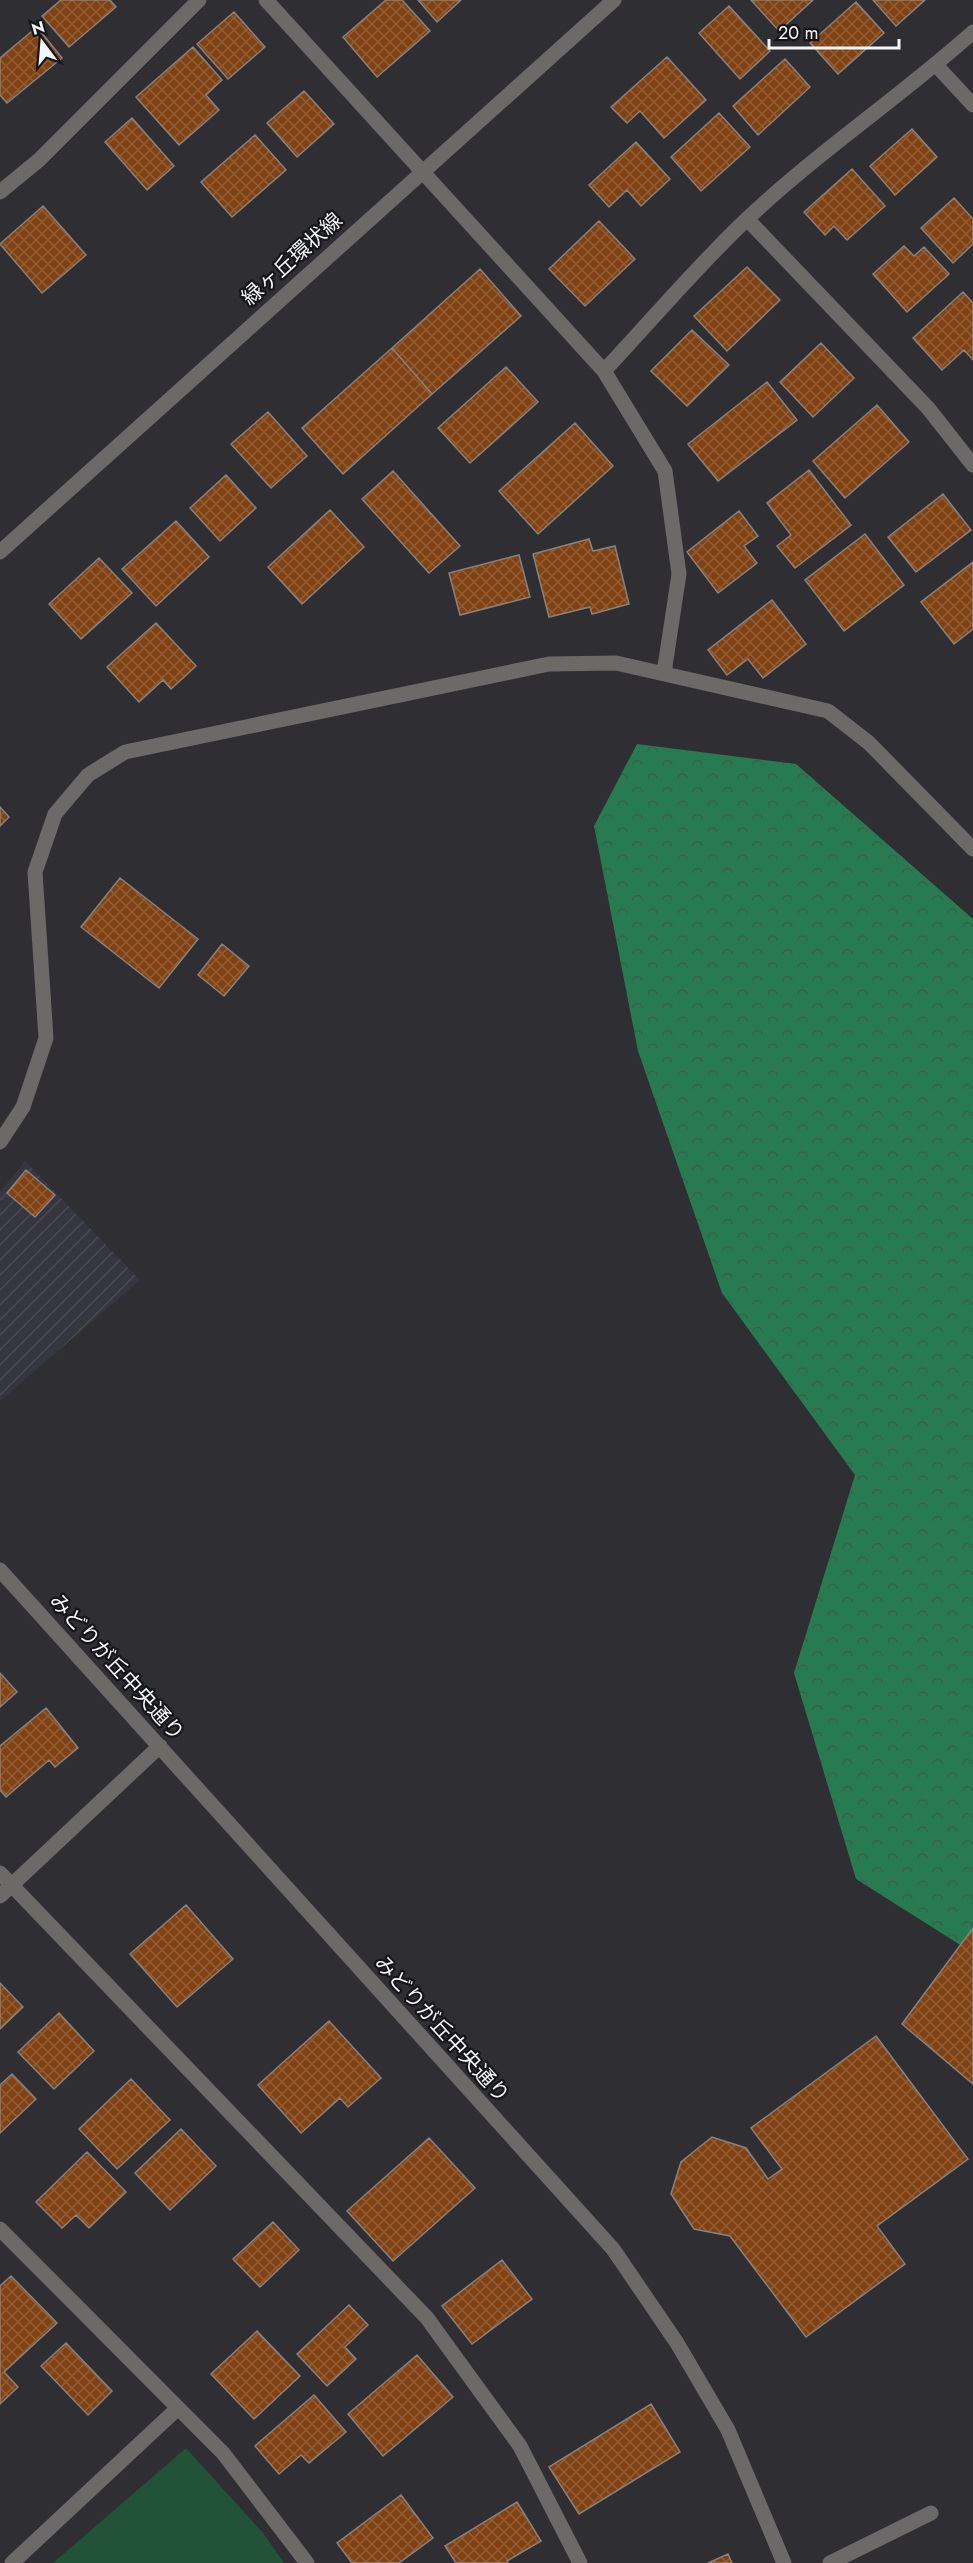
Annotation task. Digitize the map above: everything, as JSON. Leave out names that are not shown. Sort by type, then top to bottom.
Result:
[{"type":"street","points":[[0,192],[39,160],[199,0]]},
{"type":"street","points":[[266,0],[604,371],[665,471],[679,574],[664,673]]},
{"type":"street","name":"緑ヶ丘環状線","points":[[0,552],[614,0]]},
{"type":"street","points":[[604,371],[747,219],[844,134],[936,64],[973,32]]},
{"type":"street","points":[[936,64],[973,105]]},
{"type":"street","points":[[747,219],[928,408],[973,465]]},
{"type":"street","points":[[0,1142],[23,1107],[46,1038],[35,872],[55,814],[88,775],[125,752],[549,664],[616,663],[828,711],[869,743],[973,849]]},
{"type":"street","name":"みどりが丘中央通り","points":[[0,1570],[613,2249],[676,2343],[728,2430],[784,2563]]},
{"type":"street","points":[[6,1891],[160,1746]]},
{"type":"street","points":[[0,1873],[6,1891],[427,2318],[520,2446],[580,2563]]},
{"type":"street","points":[[0,2229],[223,2453],[307,2563]]},
{"type":"street","points":[[12,2563],[178,2408]]},
{"type":"street","points":[[830,2563],[931,2513]]},
{"type":"shaded area","points":[[25,1161],[140,1280],[0,1401],[0,1192]]},
{"type":"green space","points":[[637,744],[796,764],[973,919],[973,1953],[856,1879],[794,1673],[855,1475],[722,1293],[638,1051],[594,826]]},
{"type":"green space","points":[[186,2448],[264,2534],[284,2563],[53,2563]]},
{"type":"building","points":[[61,0],[110,0],[116,7],[69,47],[42,16]]},
{"type":"building","points":[[386,0],[402,0],[430,31],[377,77],[343,37]]},
{"type":"building","points":[[418,0],[461,0],[437,22]]},
{"type":"building","points":[[751,0],[813,0],[779,31]]},
{"type":"building","points":[[873,0],[925,0],[896,26]]},
{"type":"building","points":[[856,2],[884,33],[838,74],[810,43]]},
{"type":"building","points":[[729,6],[770,51],[740,79],[699,33]]},
{"type":"building","points":[[234,12],[265,47],[228,79],[197,44]]},
{"type":"building","points":[[37,27],[62,58],[7,103],[0,95],[0,58]]},
{"type":"building","points":[[193,47],[222,80],[206,95],[219,110],[179,145],[136,97]]},
{"type":"building","points":[[667,57],[706,100],[664,138],[640,111],[627,123],[611,107]]},
{"type":"building","points":[[785,59],[810,87],[758,135],[733,106]]},
{"type":"building","points":[[304,91],[334,124],[297,157],[267,123]]},
{"type":"building","points":[[719,113],[750,147],[701,191],[671,157]]},
{"type":"building","points":[[132,118],[174,166],[147,190],[105,142]]},
{"type":"building","points":[[912,129],[937,157],[895,195],[870,166]]},
{"type":"building","points":[[255,135],[286,170],[232,217],[201,182]]},
{"type":"building","points":[[636,142],[670,179],[641,206],[627,190],[609,207],[589,185]]},
{"type":"building","points":[[852,169],[885,206],[847,240],[834,226],[825,235],[804,212]]},
{"type":"building","points":[[954,198],[973,219],[973,244],[953,263],[921,228]]},
{"type":"building","points":[[43,206],[86,255],[42,293],[0,244]]},
{"type":"building","points":[[599,221],[635,259],[585,306],[549,269]]},
{"type":"building","points":[[904,246],[914,256],[924,247],[949,274],[907,312],[873,274]]},
{"type":"building","points":[[747,267],[780,300],[727,351],[694,316]]},
{"type":"building","points":[[480,269],[521,316],[432,394],[392,348]]},
{"type":"building","points":[[963,292],[973,303],[973,360],[964,350],[942,370],[913,338]]},
{"type":"building","points":[[692,330],[729,365],[687,406],[651,371]]},
{"type":"building","points":[[821,343],[854,378],[813,417],[780,382]]},
{"type":"building","points":[[392,348],[432,394],[343,474],[302,428]]},
{"type":"building","points":[[506,367],[538,402],[470,463],[438,428]]},
{"type":"building","points":[[767,382],[797,420],[718,481],[688,444]]},
{"type":"building","points":[[877,405],[909,442],[845,498],[813,461]]},
{"type":"building","points":[[268,412],[307,456],[271,488],[231,444]]},
{"type":"building","points":[[575,423],[613,466],[538,534],[499,491]]},
{"type":"building","points":[[809,470],[851,525],[795,568],[777,546],[791,535],[767,503]]},
{"type":"building","points":[[393,471],[460,546],[429,573],[362,499]]},
{"type":"building","points":[[226,475],[256,508],[220,541],[190,508]]},
{"type":"building","points":[[943,494],[971,530],[916,572],[888,537]]},
{"type":"building","points":[[330,510],[364,547],[302,604],[268,567]]},
{"type":"building","points":[[739,511],[758,536],[744,546],[757,563],[718,593],[687,552]]},
{"type":"building","points":[[176,521],[209,557],[156,606],[122,569]]},
{"type":"building","points":[[865,534],[904,585],[844,631],[805,580]]},
{"type":"building","points":[[589,539],[593,551],[615,546],[629,604],[592,614],[590,607],[549,617],[533,554]]},
{"type":"building","points":[[519,555],[530,597],[460,615],[449,573]]},
{"type":"building","points":[[99,558],[132,593],[81,639],[49,604]]},
{"type":"building","points":[[973,562],[973,629],[954,644],[921,602]]},
{"type":"building","points":[[772,600],[806,644],[763,678],[748,659],[727,675],[708,650]]},
{"type":"building","points":[[156,623],[196,666],[171,689],[163,680],[139,702],[107,667]]},
{"type":"building","points":[[0,807],[9,817],[0,826]]},
{"type":"building","points":[[120,878],[198,939],[159,988],[81,927]]},
{"type":"building","points":[[222,944],[249,966],[224,996],[198,975]]},
{"type":"building","points":[[26,1170],[55,1195],[35,1217],[7,1193]]},
{"type":"building","points":[[0,1673],[17,1692],[0,1707]]},
{"type":"building","points":[[46,1708],[78,1748],[55,1767],[49,1760],[6,1797],[0,1790],[0,1746]]},
{"type":"building","points":[[186,1905],[233,1959],[177,2007],[130,1954]]},
{"type":"building","points":[[973,1928],[973,2084],[902,2024]]},
{"type":"building","points":[[0,1983],[23,2007],[0,2029]]},
{"type":"building","points":[[59,2013],[94,2051],[54,2089],[18,2052]]},
{"type":"building","points":[[329,2021],[381,2078],[348,2107],[340,2098],[301,2133],[258,2085]]},
{"type":"building","points":[[876,2036],[968,2159],[877,2226],[905,2264],[806,2337],[730,2236],[694,2229],[671,2194],[681,2162],[712,2137],[746,2148],[768,2179],[782,2169],[751,2128]]},
{"type":"building","points":[[12,2074],[36,2099],[0,2133],[0,2085]]},
{"type":"building","points":[[131,2079],[170,2120],[117,2169],[79,2129]]},
{"type":"building","points":[[181,2129],[216,2166],[170,2210],[135,2173]]},
{"type":"building","points":[[429,2138],[475,2188],[393,2261],[347,2211]]},
{"type":"building","points":[[87,2152],[126,2192],[89,2228],[76,2215],[62,2228],[36,2202]]},
{"type":"building","points":[[273,2222],[299,2250],[260,2287],[233,2259]]},
{"type":"building","points":[[502,2260],[532,2299],[472,2344],[442,2306]]},
{"type":"building","points":[[11,2276],[57,2323],[4,2372],[18,2387],[0,2404],[0,2286]]},
{"type":"building","points":[[349,2305],[368,2325],[345,2347],[356,2359],[327,2386],[297,2354]]},
{"type":"building","points":[[257,2331],[300,2376],[254,2419],[211,2374]]},
{"type":"building","points":[[66,2343],[112,2391],[88,2415],[41,2366]]},
{"type":"building","points":[[417,2355],[453,2397],[383,2456],[348,2414]]},
{"type":"building","points":[[314,2395],[346,2432],[309,2463],[301,2455],[279,2474],[255,2446]]},
{"type":"building","points":[[651,2404],[680,2452],[579,2514],[549,2467]]},
{"type":"building","points":[[401,2495],[433,2538],[399,2563],[352,2563],[337,2543]]},
{"type":"building","points":[[517,2502],[541,2541],[507,2561],[508,2563],[456,2563],[445,2546]]},
{"type":"building","points":[[728,2554],[732,2563],[708,2563]]}]
